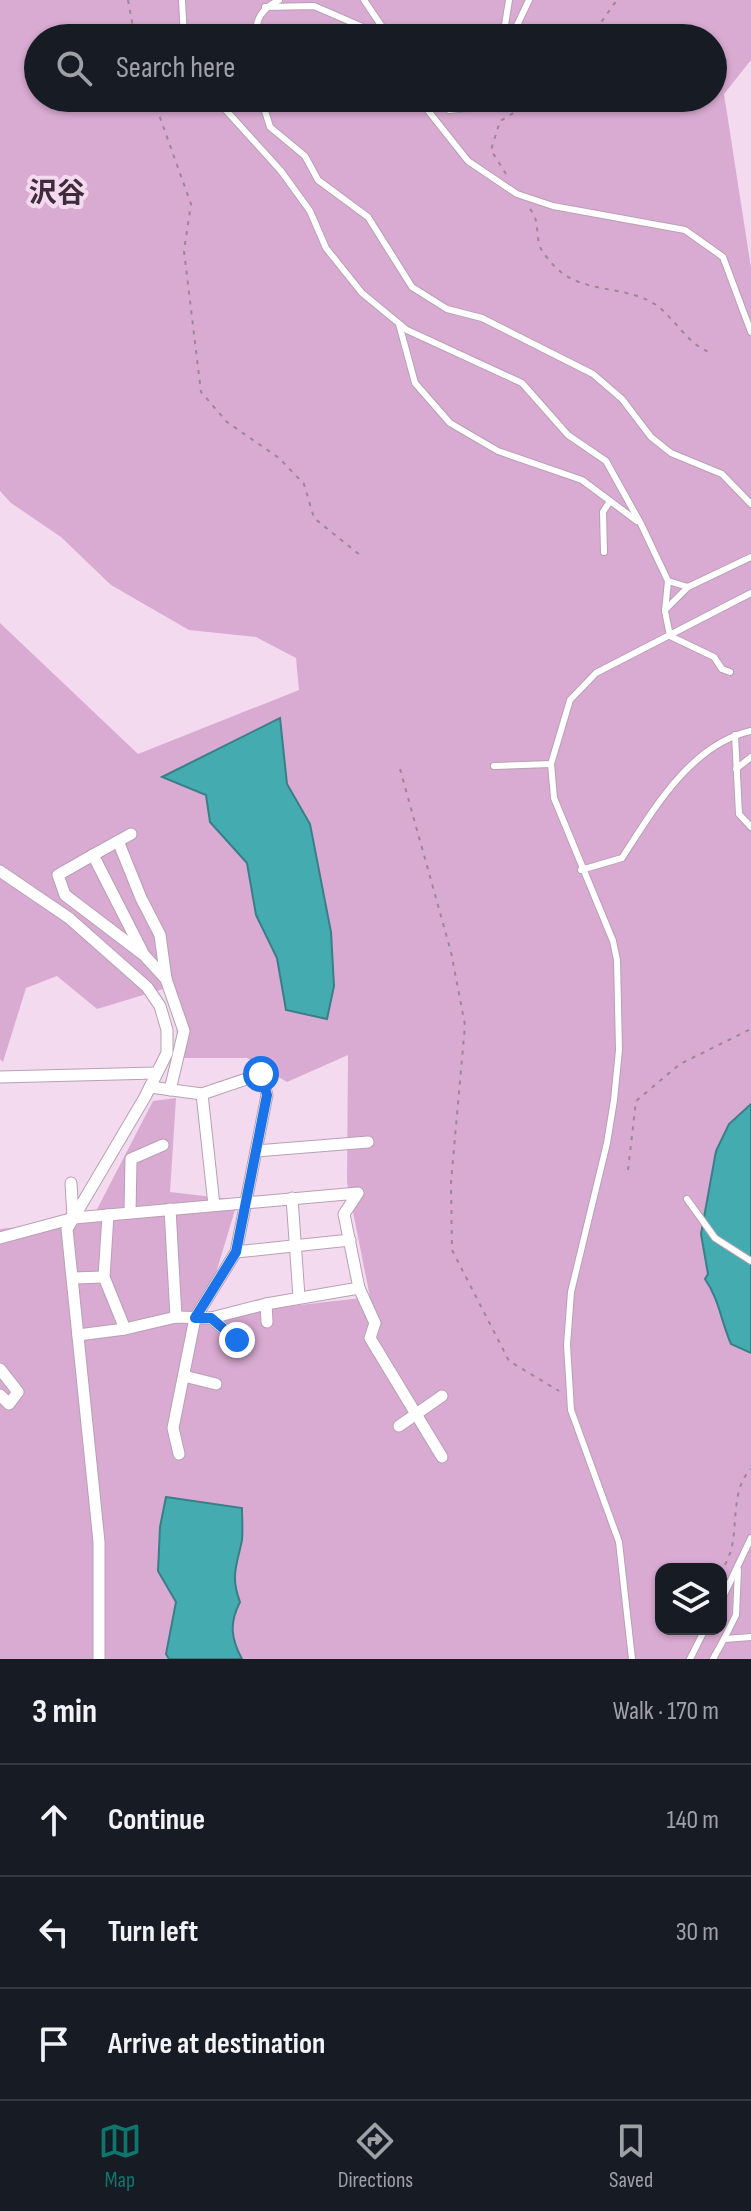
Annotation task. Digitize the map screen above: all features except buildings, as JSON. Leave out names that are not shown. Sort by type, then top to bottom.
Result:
[{"type":"street","points":[[131,834],[58,875],[65,895],[144,955],[166,979]]},
{"type":"street","points":[[118,841],[160,935],[166,979],[184,1031],[170,1090]]},
{"type":"street","points":[[93,855],[144,955]]},
{"type":"street","points":[[0,871],[69,918],[147,987],[160,1006],[167,1030],[167,1053],[150,1087],[67,1229],[99,1542],[99,1659]]},
{"type":"street","points":[[91,913],[116,902]]},
{"type":"street","points":[[0,1077],[156,1073]]},
{"type":"street","points":[[150,1087],[202,1094],[261,1074],[267,1095],[236,1252],[195,1318],[173,1428],[179,1454]]},
{"type":"street","points":[[202,1094],[214,1205]]},
{"type":"street","points":[[256,1151],[368,1142]]},
{"type":"street","points":[[130,1212],[131,1159],[163,1145]]},
{"type":"street","points":[[71,1183],[74,1218]]},
{"type":"street","points":[[0,1238],[74,1218],[358,1193],[344,1214],[359,1288],[375,1323],[370,1338],[442,1457]]},
{"type":"street","points":[[292,1198],[299,1297]]},
{"type":"street","points":[[170,1209],[176,1317]]},
{"type":"street","points":[[108,1215],[104,1277],[125,1329]]},
{"type":"street","points":[[236,1252],[350,1240]]},
{"type":"street","points":[[73,1278],[104,1277]]},
{"type":"street","points":[[78,1335],[125,1329],[176,1317],[211,1318],[299,1297],[359,1288]]},
{"type":"street","points":[[266,1304],[267,1322]]},
{"type":"street","points":[[211,1318],[237,1340]]},
{"type":"street","points":[[0,1369],[18,1392],[9,1404],[0,1395]]},
{"type":"street","points":[[184,1376],[216,1384]]},
{"type":"street","points":[[399,1426],[442,1396]]},
{"type":"lane","points":[[182,0],[183,24]]},
{"type":"lane","points":[[255,24],[265,7],[279,0]]},
{"type":"lane","points":[[364,0],[380,24]]},
{"type":"lane","points":[[505,24],[509,0]]},
{"type":"lane","points":[[518,24],[529,0]]},
{"type":"lane","points":[[265,7],[314,6],[356,24]]},
{"type":"lane","points":[[230,112],[281,171],[310,211],[326,248],[362,293],[407,330],[522,383],[568,435],[606,461],[668,581],[665,611],[670,636]]},
{"type":"lane","points":[[265,112],[270,127],[305,156],[318,180],[368,217],[412,287],[447,309],[482,318],[593,374],[622,399],[651,437],[671,453],[722,474],[751,504]]},
{"type":"lane","points":[[429,112],[468,161],[517,194],[553,206],[685,230],[723,257],[751,332]]},
{"type":"lane","points":[[399,324],[415,383],[450,423],[498,451],[582,480],[641,524]]},
{"type":"lane","points":[[604,552],[603,512],[610,501]]},
{"type":"lane","points":[[665,611],[688,587],[751,557]]},
{"type":"lane","points":[[668,581],[688,587]]},
{"type":"lane","points":[[632,1659],[619,1542],[577,1431],[570,1397],[567,1345],[571,1292],[607,1143],[619,1050],[617,960],[613,941],[581,870],[575,846],[565,830],[554,798],[551,764],[570,700],[596,673],[749,594],[751,605]]},
{"type":"lane","points":[[670,636],[714,657],[722,669],[730,672]]},
{"type":"lane","points":[[581,870],[622,858],[664,795],[698,760],[735,735],[751,731]]},
{"type":"lane","points":[[735,735],[739,814],[751,827]]},
{"type":"lane","points":[[736,769],[751,757]]},
{"type":"lane","points":[[494,766],[551,764]]},
{"type":"lane","points":[[687,1199],[715,1238],[751,1261]]},
{"type":"lane","points":[[727,1590],[751,1538]]},
{"type":"lane","points":[[713,1659],[736,1615],[738,1570]]},
{"type":"lane","points":[[690,1659],[702,1635]]},
{"type":"lane","points":[[724,1639],[751,1637]]},
{"type":"path","points":[[128,0],[132,24]]},
{"type":"path","points":[[600,24],[617,0]]},
{"type":"path","points":[[158,112],[191,204],[184,251],[201,392],[227,422],[279,458],[304,484],[314,518],[360,555]]},
{"type":"path","points":[[515,112],[500,121],[491,150],[517,194],[536,216],[540,247],[562,273],[599,289],[636,296],[656,305],[700,349],[712,353]]},
{"type":"path","points":[[400,769],[451,952],[465,1025],[451,1182],[452,1250],[509,1361],[570,1397]]},
{"type":"path","points":[[628,1170],[636,1101],[680,1064],[751,1029]]},
{"type":"path","points":[[726,1563],[731,1551],[738,1497],[746,1473],[751,1469]]},
{"type":"shaded area","points":[[0,0],[751,0],[751,60],[727,90],[727,24],[24,24],[24,112],[727,112],[751,268],[751,1659],[0,1659],[0,1229],[92,1219],[153,1101],[176,1098],[170,1192],[238,1200],[203,1316],[370,1297],[347,1182],[348,1055],[287,1082],[247,1058],[179,1058],[173,986],[97,1009],[57,976],[26,988],[3,1062],[0,1059],[0,623],[138,754],[299,690],[296,658],[256,637],[189,630],[111,585],[61,537],[11,503],[0,491]]},
{"type":"water","points":[[280,718],[287,784],[310,824],[331,932],[334,986],[327,1019],[286,1010],[277,958],[256,915],[247,863],[210,822],[206,795],[162,777]]},
{"type":"water","points":[[751,1104],[751,1353],[731,1344],[717,1302],[705,1279],[708,1274],[701,1234],[716,1151],[729,1124]]},
{"type":"water","points":[[166,1497],[242,1508],[242,1540],[235,1578],[240,1602],[233,1631],[242,1659],[169,1659],[166,1654],[176,1602],[158,1571],[160,1527]]},
{"type":"district","name":"沢谷","points":[[57,192]]},
{"type":"route","points":[[237,1340],[211,1318],[195,1318],[236,1252],[267,1095],[261,1074]]}]
